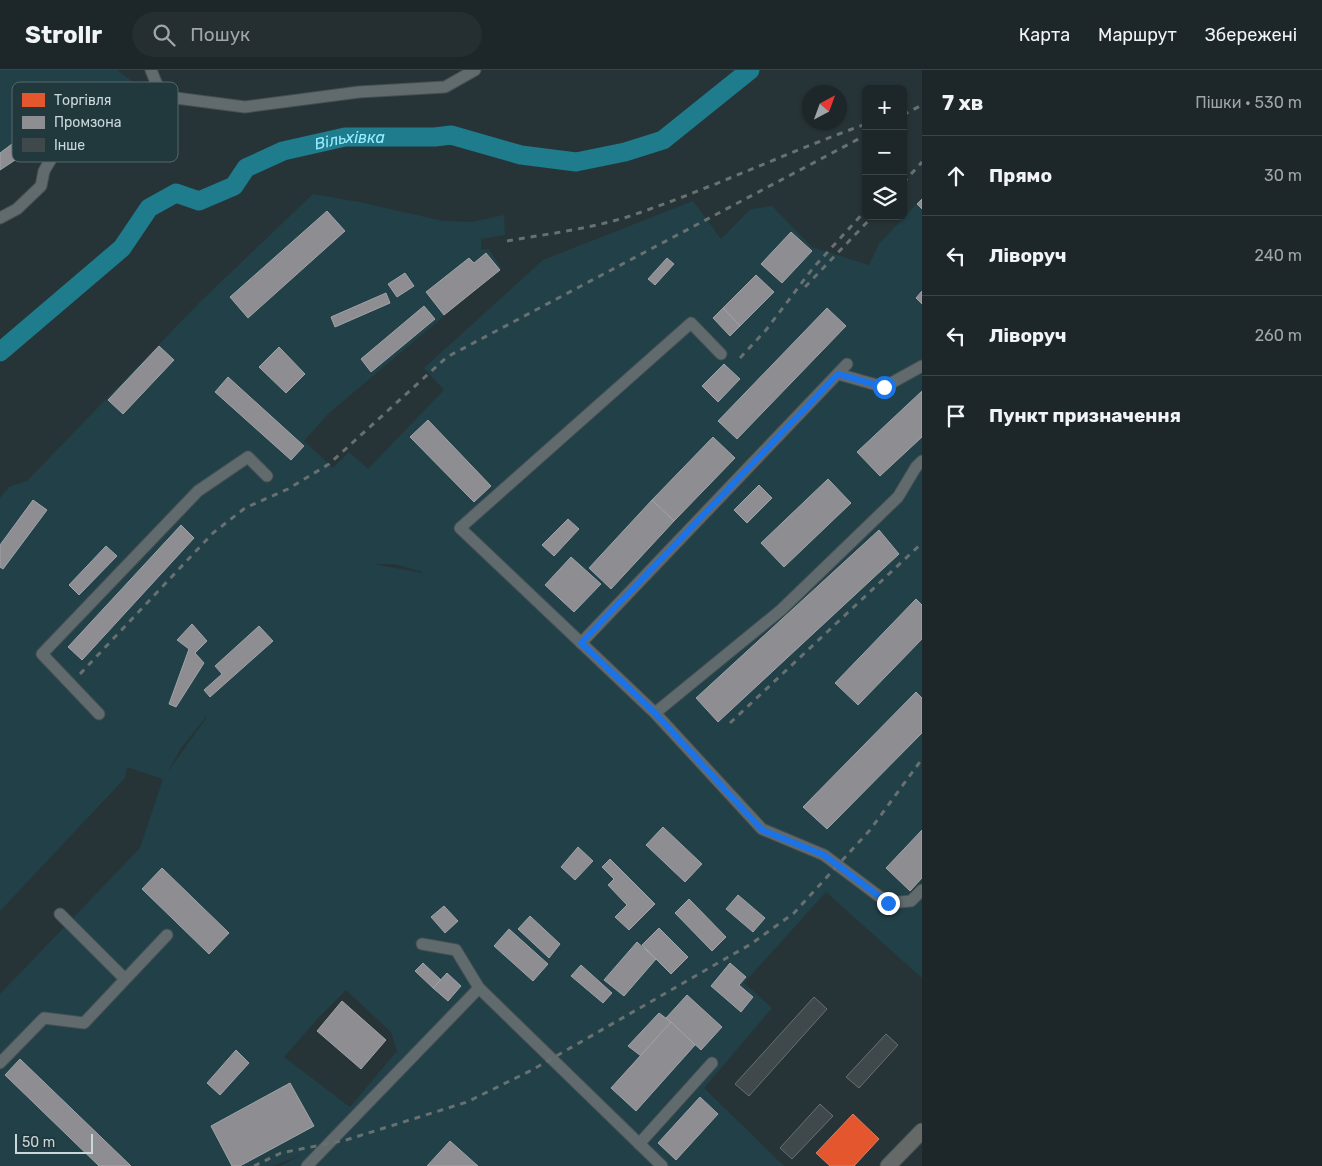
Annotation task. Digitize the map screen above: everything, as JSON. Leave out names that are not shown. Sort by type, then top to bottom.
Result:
[{"type":"main road","points":[[888,1166],[922,1131]]},
{"type":"street","points":[[151,70],[156,82]]},
{"type":"street","points":[[178,98],[245,107],[359,92],[446,87],[475,70]]},
{"type":"street","points":[[0,218],[17,209],[41,186],[44,171],[49,162]]},
{"type":"street","points":[[721,354],[691,322],[460,528],[655,713],[762,830],[824,855],[888,903],[912,901],[922,890]]},
{"type":"street","points":[[581,643],[847,364]]},
{"type":"street","points":[[838,374],[884,387],[922,366]]},
{"type":"street","points":[[99,714],[42,654],[198,492],[248,458],[267,476]]},
{"type":"street","points":[[655,713],[781,610],[898,497],[916,466],[922,461]]},
{"type":"street","points":[[60,914],[125,979]]},
{"type":"street","points":[[0,1063],[44,1018],[84,1023],[167,935]]},
{"type":"street","points":[[422,944],[456,950],[479,988],[662,1166]]},
{"type":"street","points":[[307,1166],[479,988]]},
{"type":"street","points":[[639,1144],[712,1062]]},
{"type":"shaded area","points":[[0,70],[117,70],[133,82],[12,82],[12,162],[14,162],[0,171]]},
{"type":"shaded area","points":[[313,194],[359,202],[443,221],[472,222],[504,215],[505,235],[481,239],[481,250],[489,249],[501,268],[329,413],[304,441],[333,468],[349,452],[368,469],[444,390],[424,368],[543,260],[693,201],[721,239],[751,209],[772,206],[812,247],[869,265],[879,244],[901,220],[907,220],[907,214],[922,198],[922,978],[826,892],[744,983],[772,1008],[704,1088],[784,1166],[280,1166],[301,1155],[273,1166],[0,1166],[0,994],[140,848],[163,779],[127,767],[125,778],[0,911],[0,498],[9,487],[27,481],[202,300]],"holes":[[[373,564],[395,564],[422,572],[422,573]],[[207,717],[167,773],[181,748]],[[346,990],[391,1032],[397,1051],[350,1107],[284,1057]]]},
{"type":"building: Торгівля","points":[[853,1114],[879,1139],[854,1166],[830,1166],[816,1153]]},
{"type":"building: Промзона","points":[[12,144],[12,162],[0,170],[0,153]]},
{"type":"building: Промзона","points":[[922,199],[922,209],[917,204]]},
{"type":"building: Промзона","points":[[327,211],[345,231],[248,318],[230,297]]},
{"type":"building: Промзона","points":[[791,232],[812,251],[782,283],[761,264]]},
{"type":"building: Промзона","points":[[486,253],[500,270],[444,315],[426,292],[469,258],[474,263]]},
{"type":"building: Промзона","points":[[667,258],[674,264],[655,285],[648,279]]},
{"type":"building: Промзона","points":[[405,273],[414,286],[397,297],[388,284]]},
{"type":"building: Промзона","points":[[756,275],[774,292],[740,326],[723,308]]},
{"type":"building: Промзона","points":[[922,291],[922,304],[916,298]]},
{"type":"building: Промзона","points":[[386,293],[390,303],[335,327],[331,317]]},
{"type":"building: Промзона","points":[[424,306],[435,319],[371,372],[361,359]]},
{"type":"building: Промзона","points":[[723,308],[740,326],[730,336],[713,318]]},
{"type":"building: Промзона","points":[[827,308],[846,326],[737,439],[718,421]]},
{"type":"building: Промзона","points":[[159,346],[174,360],[123,414],[108,400]]},
{"type":"building: Промзона","points":[[279,347],[305,374],[286,393],[259,367]]},
{"type":"building: Промзона","points":[[724,364],[740,379],[718,402],[702,386]]},
{"type":"building: Промзона","points":[[228,377],[304,446],[291,460],[215,392]]},
{"type":"building: Промзона","points":[[922,391],[922,437],[880,476],[857,452]]},
{"type":"building: Промзона","points":[[428,420],[491,486],[474,502],[410,437]]},
{"type":"building: Промзона","points":[[713,437],[735,458],[674,521],[652,500]]},
{"type":"building: Промзона","points":[[828,479],[851,503],[784,567],[761,543]]},
{"type":"building: Промзона","points":[[759,485],[772,498],[747,523],[734,510]]},
{"type":"building: Промзона","points":[[33,500],[47,510],[3,569],[0,567],[0,545]]},
{"type":"building: Промзона","points":[[652,500],[674,521],[611,589],[589,568]]},
{"type":"building: Промзона","points":[[568,519],[579,529],[554,556],[542,545]]},
{"type":"building: Промзона","points":[[181,525],[194,538],[82,660],[68,647]]},
{"type":"building: Промзона","points":[[879,530],[899,554],[718,722],[696,698]]},
{"type":"building: Промзона","points":[[106,546],[117,556],[79,595],[69,585]]},
{"type":"building: Промзона","points":[[571,557],[601,584],[574,612],[545,585]]},
{"type":"building: Промзона","points":[[916,599],[922,605],[922,639],[858,705],[835,683]]},
{"type":"building: Промзона","points":[[192,624],[207,641],[195,653],[204,663],[176,707],[169,704],[189,649],[177,640]]},
{"type":"building: Промзона","points":[[259,626],[273,641],[210,697],[204,690],[222,674],[215,666]]},
{"type":"building: Промзона","points":[[916,692],[922,698],[922,733],[827,829],[803,807]]},
{"type":"building: Промзона","points":[[663,827],[702,864],[685,882],[646,845]]},
{"type":"building: Промзона","points":[[922,830],[922,878],[910,891],[886,868]]},
{"type":"building: Промзона","points":[[578,847],[593,861],[575,880],[561,867]]},
{"type":"building: Промзона","points":[[610,859],[655,904],[629,930],[615,917],[627,905],[608,885],[614,879],[602,867]]},
{"type":"building: Промзона","points":[[162,868],[229,933],[209,954],[142,889]]},
{"type":"building: Промзона","points":[[738,895],[765,918],[753,932],[726,909]]},
{"type":"building: Промзона","points":[[689,899],[726,937],[712,951],[675,913]]},
{"type":"building: Промзона","points":[[444,906],[458,921],[445,933],[431,917]]},
{"type":"building: Промзона","points":[[530,916],[560,944],[549,958],[518,929]]},
{"type":"building: Промзона","points":[[659,928],[688,957],[671,974],[642,945]]},
{"type":"building: Промзона","points":[[509,929],[548,964],[533,981],[494,946]]},
{"type":"building: Промзона","points":[[637,942],[656,959],[624,996],[604,980]]},
{"type":"building: Промзона","points":[[423,963],[441,980],[433,988],[415,971]]},
{"type":"building: Промзона","points":[[730,963],[746,977],[739,985],[753,997],[741,1012],[711,986]]},
{"type":"building: Промзона","points":[[581,965],[612,993],[603,1003],[571,976]]},
{"type":"building: Промзона","points":[[447,973],[461,986],[448,1001],[433,988]]},
{"type":"building: Промзона","points":[[687,995],[722,1027],[701,1050],[666,1018]]},
{"type":"building: Промзона","points":[[342,1001],[386,1040],[361,1069],[317,1031]]},
{"type":"building: Промзона","points":[[659,1013],[671,1022],[641,1056],[628,1046]]},
{"type":"building: Промзона","points":[[671,1022],[695,1045],[636,1111],[611,1088]]},
{"type":"building: Промзона","points":[[236,1050],[249,1063],[220,1095],[207,1083]]},
{"type":"building: Промзона","points":[[20,1059],[131,1166],[99,1166],[5,1075]]},
{"type":"building: Промзона","points":[[290,1083],[314,1126],[240,1166],[232,1166],[211,1126]]},
{"type":"building: Промзона","points":[[700,1097],[718,1114],[676,1160],[658,1143]]},
{"type":"building: Промзона","points":[[450,1141],[478,1166],[427,1166]]},
{"type":"building: Інше","points":[[814,997],[827,1009],[749,1096],[735,1084]]},
{"type":"building: Інше","points":[[886,1034],[898,1045],[859,1088],[846,1077]]},
{"type":"building: Інше","points":[[820,1104],[833,1116],[792,1159],[780,1148]]},
{"type":"waterway","name":"Вільхівка","points":[[0,352],[122,248],[149,208],[176,193],[199,201],[234,186],[246,168],[283,151],[345,137],[435,137],[451,135],[521,155],[576,162],[625,152],[663,140],[750,70]]},
{"type":"railway","points":[[907,113],[922,105]]},
{"type":"railway","points":[[507,241],[582,228],[627,217],[862,126]]},
{"type":"railway","points":[[80,674],[213,533],[245,508],[288,489],[329,464],[447,357],[862,137]]},
{"type":"railway","points":[[907,179],[922,162]]},
{"type":"railway","points":[[740,358],[766,330],[813,268],[862,214]]},
{"type":"railway","points":[[805,287],[869,220]]},
{"type":"railway","points":[[730,723],[922,543]]},
{"type":"railway","points":[[254,1166],[281,1153],[346,1140],[467,1102],[532,1070],[751,944],[794,913],[870,830],[922,759]]},
{"type":"route","points":[[884,387],[838,374],[581,643],[655,713],[762,830],[824,855],[888,903]]}]
